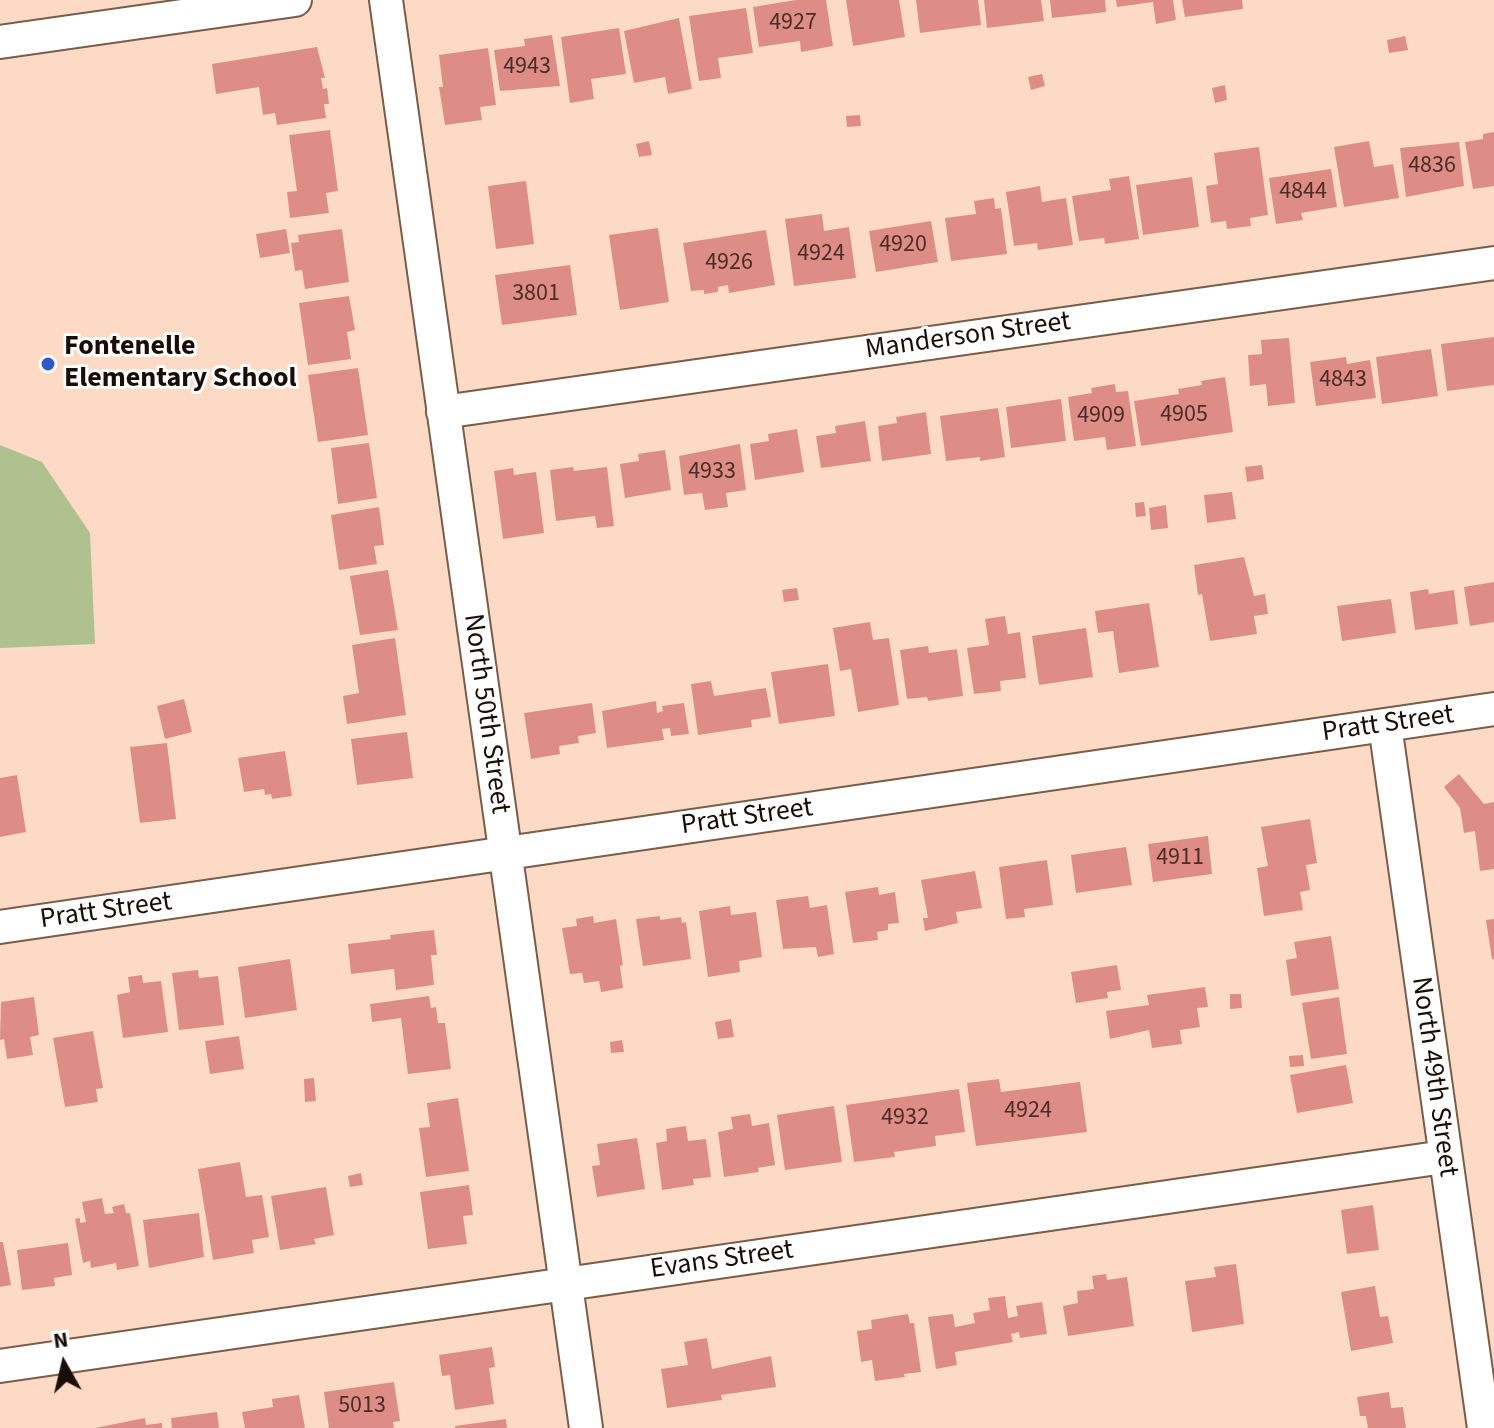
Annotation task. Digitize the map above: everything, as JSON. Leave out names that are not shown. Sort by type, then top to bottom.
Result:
[{"type":"street","points":[[0,42],[295,0]]},
{"type":"street","name":"North 50th Street","points":[[386,0],[586,1428]]},
{"type":"street","name":"Manderson Street","points":[[443,412],[1494,263]]},
{"type":"street","name":"Pratt Street","points":[[0,927],[1494,709]]},
{"type":"street","name":"North 49th Street","points":[[1385,725],[1484,1428]]},
{"type":"street","name":"Evans Street","points":[[0,1366],[1444,1157]]},
{"type":"green space","points":[[0,445],[42,462],[90,533],[95,644],[0,648]]},
{"type":"building","points":[[796,0],[826,0],[833,46],[801,52],[800,41],[759,47],[753,7]]},
{"type":"building","points":[[846,0],[899,0],[905,37],[853,46]]},
{"type":"building","points":[[916,0],[978,0],[981,25],[920,33]]},
{"type":"building","points":[[984,0],[1041,0],[1044,21],[987,28]]},
{"type":"building","points":[[1050,0],[1105,0],[1106,12],[1052,18]]},
{"type":"building","points":[[1116,0],[1173,0],[1176,20],[1156,24],[1153,2],[1117,7]]},
{"type":"building","points":[[1182,0],[1242,0],[1243,9],[1185,17]]},
{"type":"building","points":[[746,8],[753,53],[718,58],[721,78],[699,81],[689,16]]},
{"type":"building","points":[[679,18],[692,89],[668,94],[665,77],[634,83],[624,31]]},
{"type":"building","points":[[619,28],[626,74],[591,79],[594,99],[570,103],[561,37]]},
{"type":"building","points":[[552,35],[560,86],[500,91],[494,50],[525,46],[524,39]]},
{"type":"building","points":[[1405,36],[1408,50],[1389,53],[1387,40]]},
{"type":"building","points":[[317,47],[325,78],[321,78],[323,89],[327,88],[329,104],[324,104],[326,118],[277,125],[275,113],[263,115],[259,87],[216,94],[212,64]]},
{"type":"building","points":[[488,48],[496,105],[480,107],[482,120],[445,125],[439,87],[443,87],[439,55]]},
{"type":"building","points":[[1042,74],[1045,86],[1031,90],[1028,77]]},
{"type":"building","points":[[1225,85],[1227,100],[1215,103],[1212,88]]},
{"type":"building","points":[[860,115],[861,126],[847,127],[846,116]]},
{"type":"building","points":[[330,130],[338,191],[326,193],[329,213],[290,218],[287,192],[297,191],[289,135]]},
{"type":"building","points":[[1494,132],[1494,186],[1473,189],[1465,142],[1483,139],[1483,134]]},
{"type":"building","points":[[649,141],[652,155],[639,157],[636,144]]},
{"type":"building","points":[[1369,141],[1374,167],[1393,164],[1399,198],[1344,207],[1334,147]]},
{"type":"building","points":[[1459,142],[1464,186],[1406,197],[1400,148]]},
{"type":"building","points":[[1259,147],[1268,215],[1250,218],[1251,226],[1227,229],[1226,221],[1211,223],[1206,186],[1218,184],[1214,153]]},
{"type":"building","points":[[1331,169],[1337,207],[1301,213],[1303,220],[1276,224],[1269,178]]},
{"type":"building","points":[[1129,176],[1139,239],[1105,244],[1104,238],[1079,241],[1072,196],[1111,190],[1109,179]]},
{"type":"building","points":[[1192,177],[1199,227],[1143,235],[1136,185]]},
{"type":"building","points":[[526,181],[534,244],[496,249],[488,186]]},
{"type":"building","points":[[1040,186],[1042,202],[1066,198],[1073,245],[1038,250],[1037,243],[1014,246],[1006,192]]},
{"type":"building","points":[[994,198],[995,209],[1001,208],[1007,254],[951,261],[945,218],[976,214],[974,201]]},
{"type":"building","points":[[822,214],[824,231],[849,227],[856,278],[794,286],[785,219]]},
{"type":"building","points":[[931,221],[938,262],[876,272],[869,231]]},
{"type":"building","points":[[658,228],[669,302],[620,310],[609,235]]},
{"type":"building","points":[[286,229],[290,253],[260,258],[256,234]]},
{"type":"building","points":[[342,229],[349,282],[305,289],[302,270],[295,271],[291,243],[299,242],[298,235]]},
{"type":"building","points":[[766,230],[775,285],[729,293],[728,285],[718,287],[718,292],[704,294],[704,290],[691,291],[683,243]]},
{"type":"building","points":[[570,265],[577,315],[502,325],[495,275]]},
{"type":"building","points":[[349,296],[355,330],[347,332],[351,359],[308,365],[299,303]]},
{"type":"building","points":[[1494,337],[1494,385],[1447,391],[1441,344]]},
{"type":"building","points":[[1289,338],[1295,403],[1268,406],[1266,384],[1250,386],[1248,355],[1262,354],[1261,340]]},
{"type":"building","points":[[1431,349],[1438,396],[1382,404],[1376,357]]},
{"type":"building","points":[[1346,357],[1347,364],[1370,360],[1376,398],[1316,406],[1310,362]]},
{"type":"building","points":[[358,368],[368,435],[318,442],[308,375]]},
{"type":"building","points":[[1225,377],[1233,432],[1141,446],[1134,401],[1179,394],[1178,389]]},
{"type":"building","points":[[1115,384],[1116,392],[1128,391],[1136,446],[1107,450],[1105,437],[1074,441],[1068,397],[1092,393],[1091,388]]},
{"type":"building","points":[[1061,399],[1066,441],[1011,448],[1006,407]]},
{"type":"building","points":[[998,408],[1005,457],[946,461],[940,416]]},
{"type":"building","points":[[926,412],[931,454],[882,461],[878,426],[897,423],[896,417]]},
{"type":"building","points":[[865,421],[871,461],[821,468],[816,436],[836,433],[835,426]]},
{"type":"building","points":[[797,429],[804,472],[755,480],[750,444],[769,441],[768,434]]},
{"type":"building","points":[[369,443],[377,498],[338,504],[331,448]]},
{"type":"building","points":[[740,444],[746,490],[726,493],[728,507],[705,510],[702,493],[684,495],[679,456]]},
{"type":"building","points":[[665,450],[671,490],[625,498],[620,464],[639,461],[638,454]]},
{"type":"building","points":[[1262,465],[1264,479],[1247,482],[1245,467]]},
{"type":"building","points":[[573,467],[574,471],[607,467],[614,526],[597,528],[595,516],[556,521],[550,470]]},
{"type":"building","points":[[513,468],[514,475],[536,472],[544,533],[503,539],[494,471]]},
{"type":"building","points":[[1232,492],[1236,519],[1207,523],[1204,495]]},
{"type":"building","points":[[1144,502],[1146,516],[1136,517],[1135,503]]},
{"type":"building","points":[[1166,505],[1168,528],[1151,530],[1149,508]]},
{"type":"building","points":[[379,507],[384,545],[374,546],[377,564],[339,570],[331,515]]},
{"type":"building","points":[[1244,557],[1254,596],[1265,594],[1268,614],[1254,616],[1257,634],[1210,641],[1194,565]]},
{"type":"building","points":[[388,570],[398,630],[360,635],[350,576]]},
{"type":"building","points":[[1494,582],[1494,622],[1470,626],[1464,587]]},
{"type":"building","points":[[797,588],[799,600],[784,602],[782,590]]},
{"type":"building","points":[[1428,589],[1429,594],[1454,590],[1458,624],[1415,630],[1410,592]]},
{"type":"building","points":[[1391,599],[1396,633],[1342,641],[1337,606]]},
{"type":"building","points":[[1149,603],[1159,667],[1119,673],[1113,631],[1098,633],[1095,611]]},
{"type":"building","points":[[1005,616],[1008,634],[1020,632],[1026,678],[1000,681],[1001,691],[974,694],[967,648],[989,645],[985,619]]},
{"type":"building","points":[[870,622],[873,640],[889,638],[899,705],[858,712],[851,669],[840,671],[833,628]]},
{"type":"building","points":[[1086,628],[1093,677],[1039,685],[1032,636]]},
{"type":"building","points":[[395,638],[406,715],[347,724],[343,696],[359,693],[352,645]]},
{"type":"building","points":[[928,646],[929,653],[957,649],[963,696],[928,701],[927,697],[907,699],[900,650]]},
{"type":"building","points":[[828,664],[835,716],[779,724],[771,672]]},
{"type":"building","points":[[711,681],[714,696],[766,688],[771,717],[751,720],[752,727],[698,735],[691,684]]},
{"type":"building","points":[[184,699],[192,732],[165,739],[157,706]]},
{"type":"building","points":[[656,701],[657,713],[663,711],[662,706],[684,703],[689,734],[671,736],[670,728],[662,729],[664,740],[607,748],[602,711]]},
{"type":"building","points":[[592,703],[596,733],[578,736],[579,743],[559,746],[560,754],[531,759],[524,713]]},
{"type":"building","points":[[407,732],[413,778],[357,785],[351,739]]},
{"type":"building","points":[[167,743],[176,819],[140,823],[130,747]]},
{"type":"building","points":[[285,751],[292,796],[272,799],[271,794],[265,795],[264,789],[244,792],[238,758]]},
{"type":"building","points":[[1459,774],[1484,804],[1494,802],[1494,869],[1480,871],[1475,831],[1464,833],[1460,808],[1444,787]]},
{"type":"building","points":[[17,775],[26,832],[0,837],[0,778]]},
{"type":"building","points":[[1310,819],[1317,863],[1306,865],[1310,890],[1300,892],[1303,910],[1264,916],[1257,868],[1268,866],[1261,827]]},
{"type":"building","points":[[1208,836],[1212,874],[1153,882],[1148,844]]},
{"type":"building","points":[[1126,847],[1132,885],[1076,893],[1071,855]]},
{"type":"building","points":[[1047,860],[1053,905],[1024,909],[1025,917],[1006,919],[999,867]]},
{"type":"building","points":[[975,871],[982,908],[956,912],[958,923],[925,931],[923,918],[928,918],[921,880]]},
{"type":"building","points":[[878,887],[879,895],[895,892],[899,923],[888,924],[888,930],[877,932],[878,940],[853,943],[845,892]]},
{"type":"building","points":[[808,896],[810,908],[827,905],[834,954],[818,957],[816,947],[783,949],[776,900]]},
{"type":"building","points":[[730,906],[731,915],[756,912],[762,957],[739,961],[740,972],[708,977],[699,911]]},
{"type":"building","points":[[593,916],[594,923],[616,919],[623,988],[601,992],[599,981],[584,983],[582,973],[570,974],[562,928],[577,926],[576,919]]},
{"type":"building","points":[[660,916],[660,920],[681,917],[682,923],[686,922],[691,959],[643,966],[636,919]]},
{"type":"building","points":[[1494,919],[1494,959],[1492,959],[1486,920]]},
{"type":"building","points":[[434,930],[437,955],[431,955],[434,985],[396,990],[394,969],[351,974],[348,944]]},
{"type":"building","points":[[1331,936],[1339,989],[1291,996],[1286,960],[1297,958],[1294,942]]},
{"type":"building","points":[[290,959],[297,1010],[245,1018],[238,967]]},
{"type":"building","points":[[1117,965],[1121,990],[1107,992],[1108,998],[1076,1003],[1071,972]]},
{"type":"building","points":[[198,970],[199,978],[218,976],[224,1025],[179,1030],[172,973]]},
{"type":"building","points":[[142,975],[143,983],[161,981],[168,1032],[123,1038],[117,995],[130,992],[128,977]]},
{"type":"building","points":[[1205,987],[1208,1007],[1197,1008],[1200,1027],[1180,1030],[1182,1044],[1152,1048],[1149,1030],[1110,1039],[1106,1011],[1149,1005],[1147,995]]},
{"type":"building","points":[[1230,994],[1241,994],[1242,1008],[1230,1009]]},
{"type":"building","points":[[429,996],[431,1008],[436,1007],[438,1023],[445,1023],[451,1069],[408,1074],[401,1018],[372,1022],[370,1004]]},
{"type":"building","points":[[34,997],[39,1035],[30,1037],[33,1055],[7,1059],[4,1039],[0,1040],[1,1002]]},
{"type":"building","points":[[1339,997],[1347,1054],[1311,1059],[1302,1003]]},
{"type":"building","points":[[731,1019],[734,1037],[718,1039],[715,1022]]},
{"type":"building","points":[[93,1031],[103,1088],[96,1089],[98,1102],[65,1107],[53,1038]]},
{"type":"building","points":[[239,1036],[244,1069],[210,1074],[205,1041]]},
{"type":"building","points":[[622,1040],[624,1052],[611,1053],[610,1042]]},
{"type":"building","points":[[1303,1055],[1304,1066],[1290,1067],[1289,1056]]},
{"type":"building","points":[[1346,1065],[1353,1103],[1297,1113],[1290,1075]]},
{"type":"building","points":[[314,1078],[316,1101],[305,1102],[304,1079]]},
{"type":"building","points":[[999,1079],[1001,1092],[1080,1082],[1087,1132],[976,1146],[967,1083]]},
{"type":"building","points":[[959,1089],[965,1132],[935,1136],[936,1146],[894,1152],[895,1157],[854,1162],[846,1105]]},
{"type":"building","points":[[458,1098],[469,1171],[426,1177],[419,1128],[430,1127],[427,1103]]},
{"type":"building","points":[[834,1106],[842,1162],[785,1170],[777,1115]]},
{"type":"building","points":[[750,1114],[752,1126],[769,1123],[775,1165],[758,1168],[759,1172],[724,1177],[718,1132],[733,1129],[731,1117]]},
{"type":"building","points":[[686,1126],[688,1141],[706,1139],[711,1177],[693,1179],[694,1185],[662,1190],[656,1143],[667,1141],[666,1129]]},
{"type":"building","points":[[637,1138],[645,1189],[597,1197],[592,1166],[600,1165],[597,1144]]},
{"type":"building","points":[[240,1162],[246,1197],[262,1195],[269,1237],[252,1240],[254,1253],[213,1260],[198,1169]]},
{"type":"building","points":[[361,1173],[363,1185],[350,1187],[348,1176]]},
{"type":"building","points":[[469,1185],[473,1215],[463,1216],[467,1244],[428,1249],[420,1192]]},
{"type":"building","points":[[326,1187],[334,1235],[314,1239],[316,1244],[280,1250],[271,1196]]},
{"type":"building","points":[[102,1198],[105,1214],[114,1213],[112,1207],[124,1204],[126,1213],[130,1213],[139,1266],[117,1270],[116,1263],[91,1268],[90,1261],[83,1263],[75,1219],[80,1218],[80,1223],[86,1222],[82,1202]]},
{"type":"building","points":[[1373,1205],[1379,1250],[1347,1254],[1341,1210]]},
{"type":"building","points":[[199,1213],[204,1257],[149,1268],[143,1220]]},
{"type":"building","points":[[0,1242],[3,1242],[11,1285],[0,1287]]},
{"type":"building","points":[[68,1243],[72,1275],[54,1278],[55,1286],[22,1290],[17,1250]]},
{"type":"building","points":[[1236,1264],[1244,1324],[1192,1332],[1185,1281],[1216,1277],[1214,1267]]},
{"type":"building","points":[[1106,1274],[1107,1280],[1127,1277],[1134,1326],[1068,1336],[1063,1306],[1078,1303],[1077,1291],[1094,1289],[1092,1276]]},
{"type":"building","points":[[1375,1286],[1380,1317],[1388,1316],[1393,1343],[1351,1351],[1341,1292]]},
{"type":"building","points":[[1005,1296],[1008,1318],[1018,1316],[1016,1306],[1042,1302],[1047,1334],[1020,1338],[1019,1332],[1011,1334],[1013,1342],[955,1352],[957,1365],[936,1369],[928,1317],[953,1314],[955,1327],[975,1323],[973,1313],[990,1310],[988,1298]]},
{"type":"building","points":[[908,1314],[910,1323],[914,1323],[921,1372],[875,1381],[872,1360],[861,1362],[857,1331],[872,1329],[871,1320]]},
{"type":"building","points":[[707,1338],[712,1369],[771,1356],[776,1387],[721,1395],[722,1400],[667,1408],[661,1369],[688,1365],[684,1342]]},
{"type":"building","points":[[492,1347],[495,1367],[489,1368],[494,1404],[455,1410],[450,1375],[442,1376],[439,1355]]},
{"type":"building","points":[[394,1382],[400,1421],[393,1422],[394,1428],[329,1428],[324,1392]]},
{"type":"building","points":[[1389,1392],[1391,1408],[1403,1407],[1406,1428],[1368,1428],[1366,1416],[1360,1416],[1357,1397]]},
{"type":"building","points":[[299,1395],[305,1428],[245,1428],[242,1412],[273,1407],[272,1399]]},
{"type":"building","points":[[217,1412],[219,1428],[172,1428],[171,1418]]},
{"type":"building","points":[[145,1418],[146,1425],[162,1423],[162,1428],[95,1428]]},
{"type":"building","points":[[506,1419],[507,1428],[455,1428],[455,1426]]},
{"type":"place","name":"Fontenelle Elementary School","points":[[48,364]]}]
